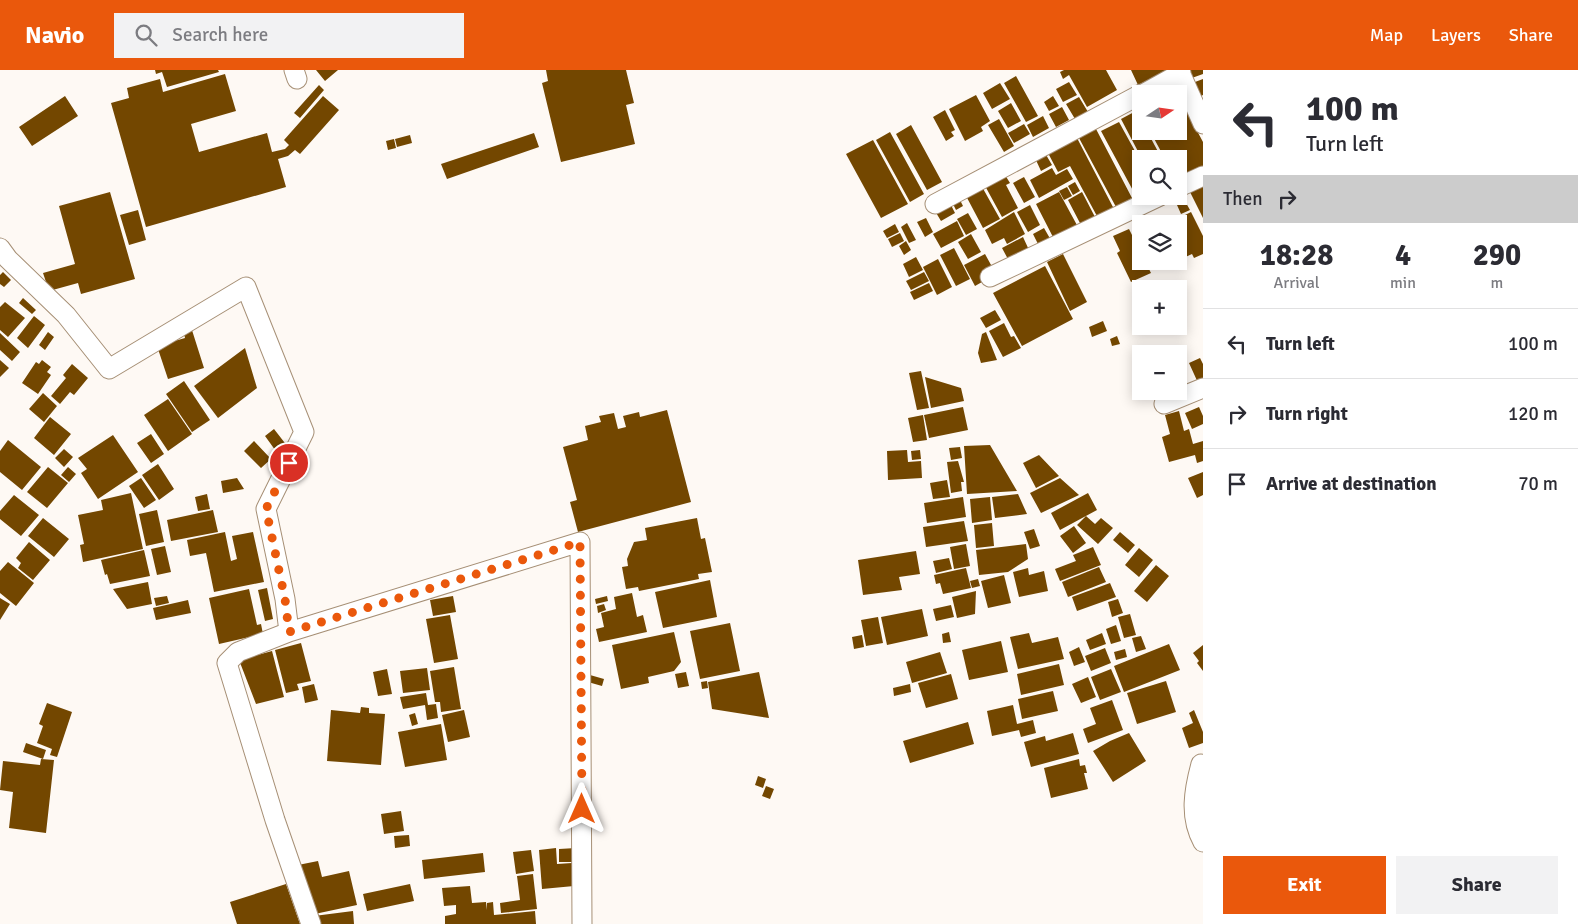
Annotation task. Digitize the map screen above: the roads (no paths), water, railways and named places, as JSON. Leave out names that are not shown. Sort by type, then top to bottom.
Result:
[{"type":"street","points":[[1158,85],[1180,72],[1203,124]]},
{"type":"street","points":[[935,204],[1132,99]]},
{"type":"street","points":[[1187,183],[1203,176]]},
{"type":"street","points":[[990,278],[1141,205]]},
{"type":"street","points":[[0,248],[8,259],[66,315],[109,369],[246,287],[304,432],[266,509],[285,599],[289,632]]},
{"type":"street","points":[[1164,404],[1203,388]]},
{"type":"street","points":[[311,924],[275,820],[227,664],[238,652],[289,632],[580,542],[582,924]]},
{"type":"street","points":[[1201,764],[1194,788],[1193,809],[1199,836],[1203,842]]}]
